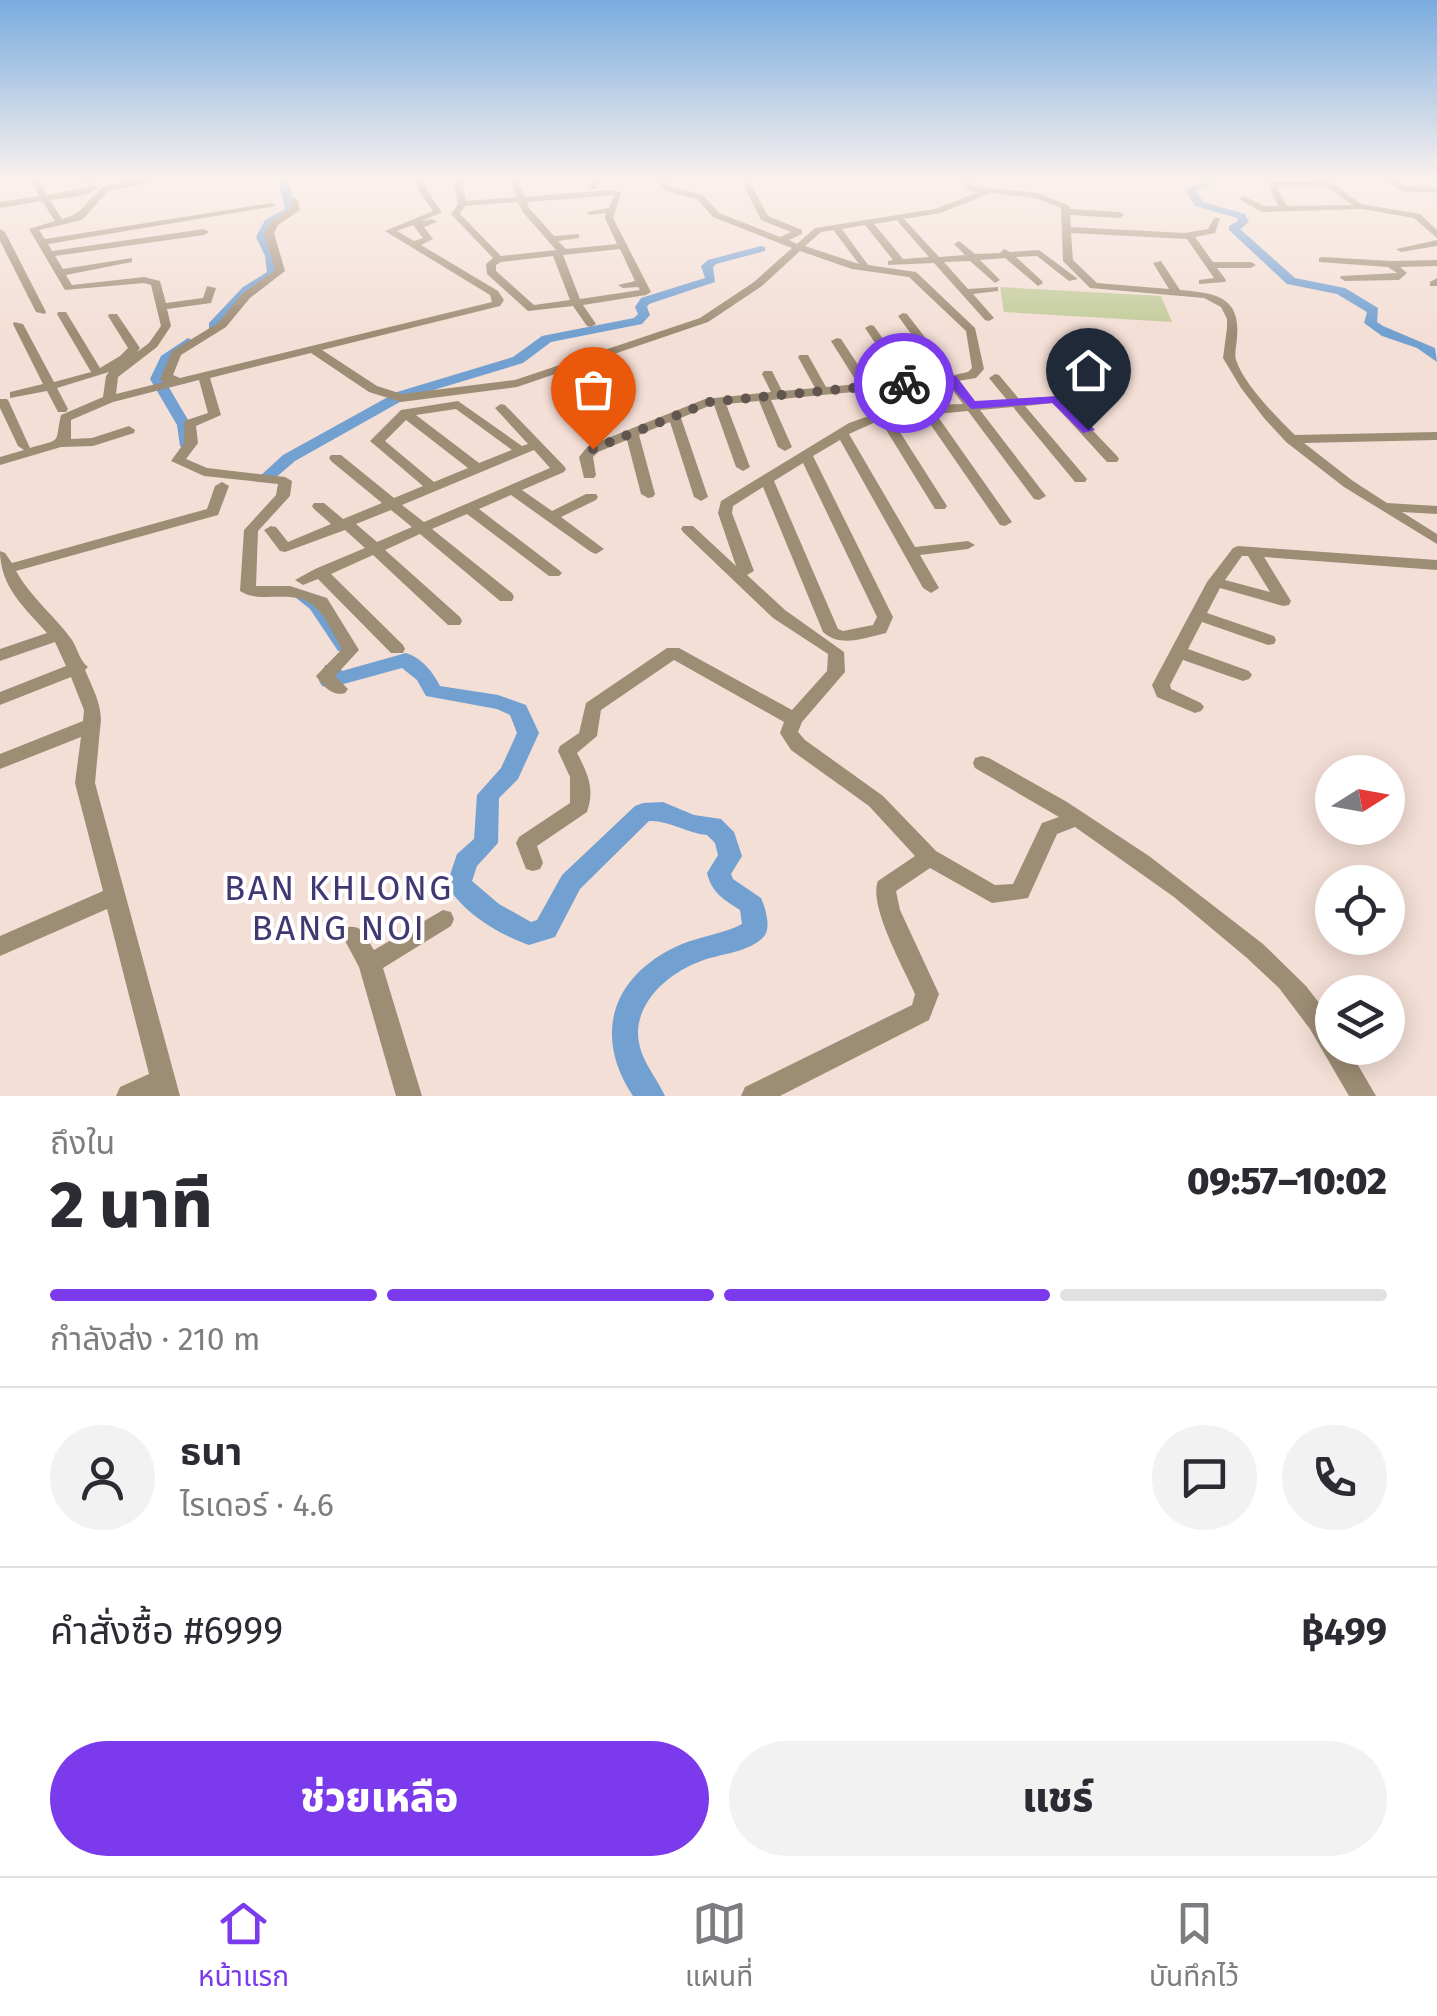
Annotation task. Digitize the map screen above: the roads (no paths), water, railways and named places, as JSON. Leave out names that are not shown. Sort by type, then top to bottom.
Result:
[{"type":"street","points":[[34,229],[69,288],[150,280],[156,283],[164,330],[146,351],[112,376],[109,399]]},
{"type":"street","points":[[44,242],[125,229]]},
{"type":"street","points":[[177,381],[166,379],[176,353],[222,325],[246,296],[280,271],[271,229]]},
{"type":"street","points":[[60,443],[66,436],[65,418],[109,399],[203,374],[316,351],[499,302],[494,294],[392,229]]},
{"type":"street","points":[[413,245],[428,239],[421,229]]},
{"type":"street","points":[[470,229],[500,258]]},
{"type":"street","points":[[542,229],[560,256],[576,304],[591,324]]},
{"type":"street","points":[[615,229],[625,246],[644,283],[647,292],[641,295],[530,308],[491,272],[491,264],[500,258],[560,256],[625,246]]},
{"type":"street","points":[[589,476],[587,453],[718,400],[951,379],[976,373],[972,333],[912,274],[859,266],[795,249],[752,229]]},
{"type":"street","points":[[782,240],[799,232],[792,229]]},
{"type":"street","points":[[316,351],[395,397],[516,383],[694,325],[748,292],[822,229]]},
{"type":"street","points":[[837,229],[859,266]]},
{"type":"street","points":[[873,229],[900,262]]},
{"type":"street","points":[[909,229],[989,318]]},
{"type":"street","points":[[1213,229],[1188,235],[1068,230],[1068,260],[1089,284],[1108,290],[1208,295],[1227,305],[1234,319],[1229,352],[1237,373],[1291,439],[1437,540]]},
{"type":"street","points":[[0,232],[41,312]]},
{"type":"street","points":[[50,254],[204,232]]},
{"type":"street","points":[[600,237],[616,232]]},
{"type":"street","points":[[1188,235],[1215,268],[1220,281],[1203,282]]},
{"type":"street","points":[[551,239],[576,236]]},
{"type":"street","points":[[960,244],[994,285],[966,292]]},
{"type":"street","points":[[1401,249],[1437,244]]},
{"type":"street","points":[[859,266],[1004,252],[1042,254],[1078,283]]},
{"type":"street","points":[[1004,252],[1038,283]]},
{"type":"street","points":[[543,266],[560,256]]},
{"type":"street","points":[[0,264],[15,260]]},
{"type":"street","points":[[59,273],[129,260]]},
{"type":"street","points":[[1322,260],[1437,263]]},
{"type":"street","points":[[1337,262],[1351,277],[1402,276],[1391,264]]},
{"type":"street","points":[[1158,263],[1177,293]]},
{"type":"street","points":[[1215,268],[1246,268]]},
{"type":"street","points":[[623,285],[644,283]]},
{"type":"street","points":[[1208,295],[1220,287]]},
{"type":"street","points":[[161,307],[200,305],[211,288]]},
{"type":"street","points":[[980,308],[1000,306]]},
{"type":"street","points":[[62,314],[97,372]]},
{"type":"street","points":[[25,446],[3,396],[97,372],[134,351],[113,316]]},
{"type":"street","points":[[903,316],[1039,496]]},
{"type":"street","points":[[18,324],[62,408]]},
{"type":"street","points":[[870,328],[908,383]]},
{"type":"street","points":[[837,341],[866,387]]},
{"type":"street","points":[[804,357],[822,391]]},
{"type":"street","points":[[203,374],[215,415],[190,423],[192,443],[178,461],[204,472],[285,482],[283,496],[250,530],[248,591],[290,592],[321,602],[352,650],[325,676],[338,689]]},
{"type":"street","points":[[768,374],[784,447]]},
{"type":"street","points":[[995,378],[1080,479]]},
{"type":"street","points":[[481,389],[501,408],[528,448]]},
{"type":"street","points":[[718,400],[743,467]]},
{"type":"street","points":[[746,572],[724,508],[842,433],[884,415],[1060,400],[1112,459]]},
{"type":"street","points":[[302,580],[559,469],[458,405],[404,413],[377,441],[433,488]]},
{"type":"street","points":[[926,409],[1005,522]]},
{"type":"street","points":[[404,413],[478,469]]},
{"type":"street","points":[[674,415],[701,497]]},
{"type":"street","points":[[884,415],[940,506]]},
{"type":"street","points":[[0,462],[60,443],[92,442],[128,430]]},
{"type":"street","points":[[632,432],[648,494]]},
{"type":"street","points":[[842,433],[931,588]]},
{"type":"street","points":[[1291,439],[1437,436]]},
{"type":"street","points":[[271,530],[285,548],[528,448]]},
{"type":"street","points":[[766,478],[830,632],[841,636],[886,626],[806,455]]},
{"type":"street","points":[[336,458],[506,597]]},
{"type":"street","points":[[128,1096],[165,1088],[112,896],[84,776],[94,724],[79,666],[59,635],[20,592],[4,562],[213,512],[222,486]]},
{"type":"street","points":[[512,489],[596,549]]},
{"type":"street","points":[[551,516],[591,498]]},
{"type":"street","points":[[319,506],[375,548],[454,622]]},
{"type":"street","points":[[1384,506],[1437,510]]},
{"type":"street","points":[[468,508],[554,574]]},
{"type":"street","points":[[688,528],[779,614],[836,652],[836,672],[794,720],[789,733],[798,746],[876,801],[930,857],[992,894],[1009,896],[1024,887],[1049,830],[1076,819]]},
{"type":"street","points":[[911,552],[968,545]]},
{"type":"street","points":[[1215,582],[1283,601],[1254,552]]},
{"type":"street","points":[[1195,707],[1160,689],[1234,553],[1437,565]]},
{"type":"street","points":[[1407,566],[1437,575]]},
{"type":"street","points":[[320,572],[397,649]]},
{"type":"street","points":[[1198,615],[1268,640]]},
{"type":"street","points":[[0,656],[59,635]]},
{"type":"street","points":[[533,864],[526,843],[580,807],[580,777],[567,752],[588,736],[592,707],[659,658],[673,652],[794,720]]},
{"type":"street","points":[[1178,652],[1244,675]]},
{"type":"street","points":[[0,699],[79,666]]},
{"type":"street","points":[[0,762],[94,724]]},
{"type":"street","points":[[982,762],[1076,819],[1218,922],[1289,982],[1363,1096]]},
{"type":"street","points":[[754,1096],[921,1012],[927,994],[889,910],[885,887],[930,857]]},
{"type":"street","points":[[0,946],[112,896]]},
{"type":"street","points":[[370,964],[443,919]]},
{"type":"street","points":[[353,934],[370,964],[410,1096]]},
{"type":"waterway","points":[[214,326],[247,290],[273,273],[271,256],[261,237],[265,229]]},
{"type":"waterway","points":[[1234,229],[1291,281],[1341,291],[1374,311],[1370,323],[1378,329],[1422,345],[1437,358]]},
{"type":"waterway","points":[[267,477],[289,458],[402,395],[518,360],[547,339],[638,321],[644,315],[641,307],[645,301],[711,280],[707,266],[712,262],[761,249]]},
{"type":"waterway","points":[[188,342],[166,359],[157,379],[184,425],[188,446]]},
{"type":"waterway","points":[[305,598],[317,605],[345,646]]},
{"type":"waterway","points":[[332,670],[329,681],[406,660],[425,676],[433,691],[498,702],[519,710],[528,733],[510,773],[488,795],[486,843],[466,861],[459,884],[490,912],[529,934],[546,929],[571,882],[643,812],[663,811],[691,824],[713,826],[726,839],[730,856],[719,873],[722,885],[752,905],[755,929],[667,965],[636,996],[627,1014],[624,1033],[635,1075],[650,1096]]},
{"type":"district","name":"BAN KHLONG BANG NOI","points":[[339,908]]}]
